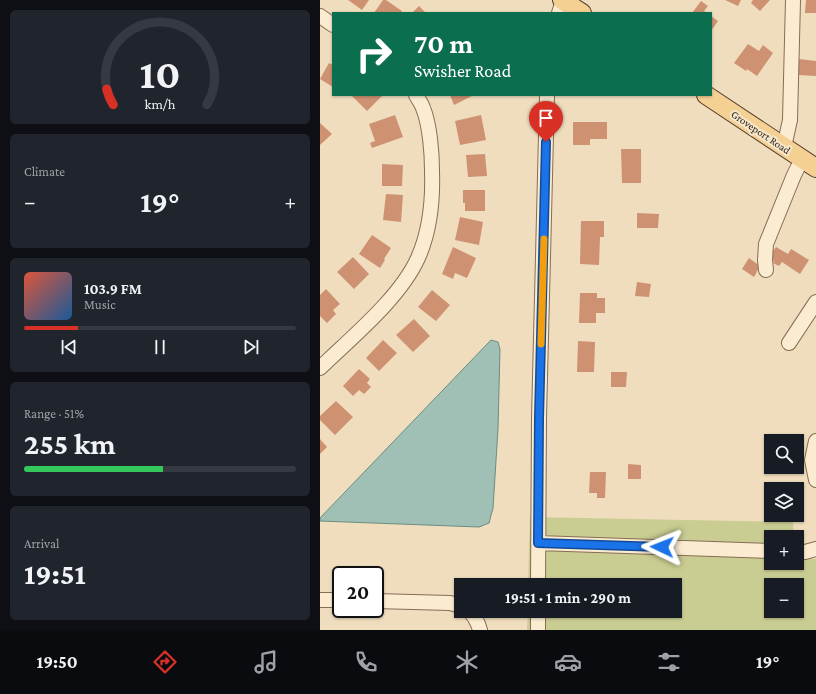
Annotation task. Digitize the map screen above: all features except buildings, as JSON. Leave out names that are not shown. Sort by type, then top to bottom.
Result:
[{"type":"main road","points":[[561,5],[579,12]]},
{"type":"main road","name":"Groveport Road","points":[[708,96],[809,164]]},
{"type":"street","points":[[784,147],[790,120],[793,0]]},
{"type":"street","points":[[320,16],[332,24]]},
{"type":"street","points":[[320,368],[386,304],[410,274],[425,238],[430,215],[432,156],[424,109],[417,96]]},
{"type":"street","points":[[538,578],[539,418],[547,96]]},
{"type":"street","points":[[766,270],[764,260],[766,244],[791,181],[809,164]]},
{"type":"street","points":[[790,343],[816,302]]},
{"type":"street","points":[[816,441],[812,460],[816,480]]},
{"type":"street","points":[[538,543],[764,551]]},
{"type":"street","points":[[804,552],[816,549]]},
{"type":"street","points":[[320,600],[332,600]]},
{"type":"street","points":[[384,601],[454,605]]},
{"type":"street","points":[[474,618],[480,630]]},
{"type":"street","points":[[538,618],[538,630]]},
{"type":"green space","points":[[530,517],[793,522],[794,530],[764,530],[764,570],[804,570],[804,558],[816,559],[816,630],[527,630],[528,618],[682,618],[682,578],[528,578]]},
{"type":"water","points":[[491,340],[498,342],[500,349],[498,429],[493,508],[489,523],[479,527],[320,521],[320,518]]},
{"type":"slow traffic","points":[[541,344],[544,239]]},
{"type":"route","points":[[546,142],[539,418],[538,543],[662,547]]}]
